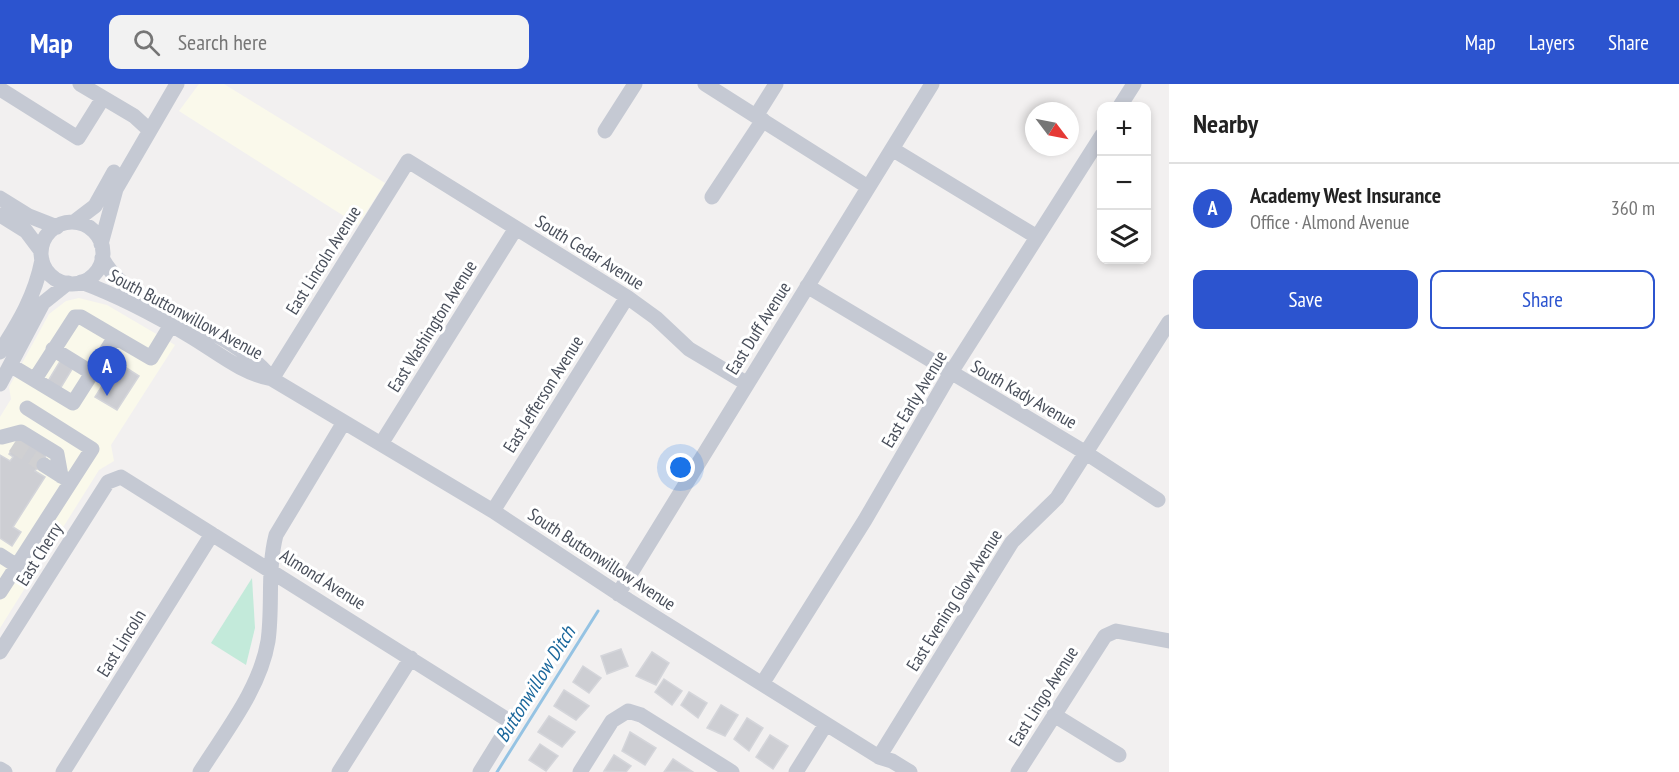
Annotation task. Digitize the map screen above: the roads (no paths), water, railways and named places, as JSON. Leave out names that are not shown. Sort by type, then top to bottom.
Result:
[{"type":"street","points":[[80,84],[146,127]]},
{"type":"street","points":[[0,352],[25,313],[35,291],[47,234],[57,227],[74,222],[95,206],[112,174],[177,84]]},
{"type":"street","points":[[605,131],[635,84]]},
{"type":"street","points":[[705,84],[868,187]]},
{"type":"street","points":[[712,197],[759,118],[776,84]]},
{"type":"street","name":"East Duff Avenue","points":[[618,594],[932,84]]},
{"type":"street","points":[[1123,102],[1134,84]]},
{"type":"street","points":[[0,89],[78,138],[104,98]]},
{"type":"street","points":[[0,384],[43,303],[74,282],[96,271],[116,189],[163,105]]},
{"type":"street","name":"East Early Avenue","points":[[762,684],[866,520],[950,374],[1097,141]]},
{"type":"street","points":[[892,149],[1037,237]]},
{"type":"street","name":"South Cedar Avenue","points":[[408,161],[627,297],[656,318],[689,349],[747,383]]},
{"type":"street","name":"East Lincoln Avenue","points":[[272,379],[408,161]]},
{"type":"street","points":[[0,198],[29,216],[57,227]]},
{"type":"street","points":[[0,215],[26,231],[47,271],[57,280],[74,282]]},
{"type":"street","points":[[74,222],[91,228],[102,251]]},
{"type":"street","name":"East Washington Avenue","points":[[381,444],[516,228]]},
{"type":"street","name":"South Buttonwillow Avenue","points":[[102,251],[112,274],[127,289],[203,329],[261,365],[272,379]]},
{"type":"street","name":"South Buttonwillow Avenue","points":[[74,282],[107,291],[171,325],[251,375],[272,379],[493,511],[618,594],[879,757],[892,761],[910,772]]},
{"type":"street","name":"South Kady Avenue","points":[[807,286],[950,374],[1086,453],[1158,500]]},
{"type":"street","name":"East Jefferson Avenue","points":[[493,511],[627,297]]},
{"type":"street","points":[[35,379],[71,320],[81,317],[151,358],[171,325]]},
{"type":"street","name":"East Evening Glow Avenue","points":[[879,757],[1012,542],[1051,506],[1164,341],[1169,322]]},
{"type":"street","points":[[10,365],[73,403],[115,337]]},
{"type":"street","points":[[53,349],[92,373]]},
{"type":"street","points":[[0,592],[66,479],[92,449],[27,408]]},
{"type":"street","points":[[200,772],[242,705],[264,660],[268,639],[271,569],[276,535],[344,422]]},
{"type":"street","points":[[5,439],[21,432],[57,454],[66,479]]},
{"type":"street","points":[[44,465],[66,479]]},
{"type":"street","name":"Almond Avenue","points":[[112,478],[126,480],[271,569],[510,722],[480,772]]},
{"type":"street","name":"East Cherry","points":[[0,652],[112,478]]},
{"type":"street","name":"East Lincoln","points":[[63,772],[212,534]]},
{"type":"street","points":[[0,555],[17,566]]},
{"type":"street","name":"East Lingo Avenue","points":[[1018,772],[1101,640],[1116,631],[1169,641]]},
{"type":"street","points":[[339,772],[411,658]]},
{"type":"street","points":[[580,772],[612,721],[628,711],[641,715],[731,772]]},
{"type":"street","points":[[1054,715],[1119,755]]},
{"type":"street","points":[[796,772],[826,724]]},
{"type":"street","points":[[0,769],[5,772]]},
{"type":"waterway","name":"Buttonwillow Ditch","points":[[497,772],[598,611]]},
{"type":"tunnel","points":[[13,445],[44,465]]},
{"type":"place","name":"Academy West Insurance","points":[[107,396]]}]
